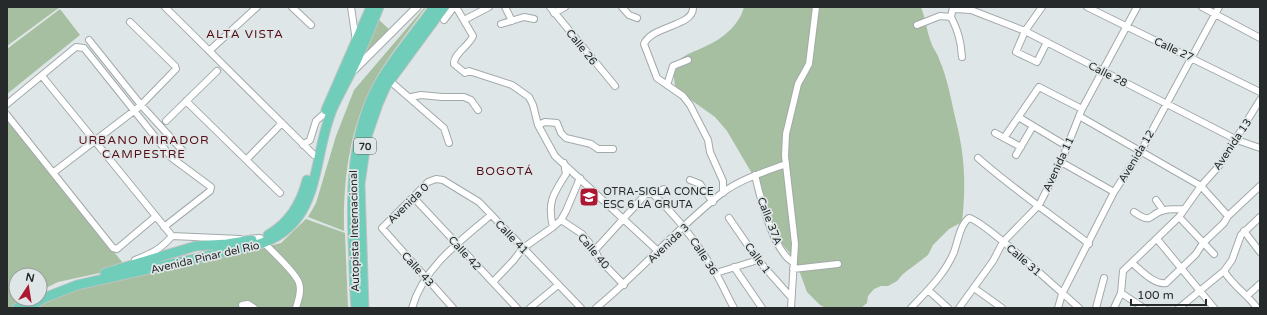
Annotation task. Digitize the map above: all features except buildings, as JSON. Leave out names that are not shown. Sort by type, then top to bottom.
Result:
[{"type":"main road","name":"Avenida Pinar del Río","points":[[48,290],[59,285],[148,261],[174,251],[196,246],[262,241],[284,223],[296,208],[305,188],[325,113],[371,7]]},
{"type":"main road","name":"Avenida Pinar del Río","points":[[27,308],[44,298],[77,285],[198,258],[262,241],[285,231],[300,216],[308,199],[332,111],[351,73],[379,7]]},
{"type":"main road","name":"Autopista Internacional","points":[[356,308],[352,183],[355,155],[361,129],[371,99],[382,78],[434,7]]},
{"type":"main road","name":"Autopista Internacional","points":[[364,308],[360,198],[361,171],[370,125],[381,96],[390,81],[444,7]]},
{"type":"main road","points":[[196,246],[191,252],[192,256],[198,258]]},
{"type":"main road","points":[[174,251],[178,252],[181,256],[180,260],[176,263]]},
{"type":"street","points":[[165,7],[314,155]]},
{"type":"street","points":[[209,51],[257,7]]},
{"type":"street","points":[[292,7],[311,25]]},
{"type":"street","points":[[351,7],[356,42]]},
{"type":"street","points":[[351,73],[417,7]]},
{"type":"street","points":[[444,20],[455,7],[473,36],[471,42],[454,60],[454,64],[464,73],[469,71],[481,74],[512,85],[521,90],[531,100],[538,125],[555,156],[658,252]]},
{"type":"street","points":[[464,20],[489,7]]},
{"type":"street","points":[[505,7],[512,21]]},
{"type":"street","name":"Calle 26","points":[[550,7],[615,86]]},
{"type":"street","points":[[554,13],[565,7]]},
{"type":"street","points":[[622,7],[629,15],[637,18]]},
{"type":"street","points":[[694,7],[694,10],[686,20],[662,28],[645,41],[644,44],[657,78],[683,96],[690,105],[708,140],[710,152],[723,181],[723,193]]},
{"type":"street","points":[[791,308],[790,296],[795,244],[786,164],[786,134],[798,84],[809,64],[816,7]]},
{"type":"street","points":[[1042,7],[1025,31],[1016,50],[1018,54],[1037,62],[1047,42]]},
{"type":"street","name":"Calle 27","points":[[1087,7],[1260,92]]},
{"type":"street","name":"Avenida 11","points":[[959,308],[974,288],[1003,242],[1039,205],[1068,147],[1082,109],[1137,7]]},
{"type":"street","points":[[1202,7],[1260,38]]},
{"type":"street","name":"Avenida 12","points":[[1058,308],[1062,294],[1089,244],[1114,192],[1142,151],[1219,7]]},
{"type":"street","points":[[953,8],[951,17],[962,42],[962,57]]},
{"type":"street","name":"Calle 28","points":[[953,8],[971,10],[1025,31],[1237,140],[1260,148]]},
{"type":"street","points":[[917,25],[940,16],[951,17]]},
{"type":"street","points":[[501,24],[524,18],[534,18]]},
{"type":"street","points":[[54,172],[137,108],[176,68],[130,22]]},
{"type":"street","points":[[89,40],[172,158],[211,188],[210,191],[164,227]]},
{"type":"street","points":[[7,104],[76,47],[81,46],[137,108],[182,150]]},
{"type":"street","points":[[667,85],[673,66],[688,60]]},
{"type":"street","points":[[166,121],[217,71]]},
{"type":"street","points":[[42,76],[93,141],[172,236],[262,241],[281,260],[299,283],[300,295],[296,308]]},
{"type":"street","points":[[390,81],[444,128],[449,143]]},
{"type":"street","points":[[1004,138],[1020,118],[1039,87],[1082,109]]},
{"type":"street","points":[[410,97],[420,94],[442,97],[464,97],[471,100],[478,110]]},
{"type":"street","name":"Avenida 13","points":[[1114,308],[1121,293],[1123,271],[1179,217],[1201,186],[1219,166],[1237,140],[1260,100]]},
{"type":"street","points":[[186,101],[280,192]]},
{"type":"street","points":[[303,145],[310,140],[316,121],[325,113]]},
{"type":"street","points":[[7,115],[54,172],[113,248],[117,248],[155,217]]},
{"type":"street","points":[[1079,116],[1201,186],[1228,216]]},
{"type":"street","points":[[1020,118],[1068,147]]},
{"type":"street","points":[[538,125],[551,121],[557,123],[561,133],[566,138],[590,144],[598,149],[613,149]]},
{"type":"street","points":[[246,160],[282,122]]},
{"type":"street","points":[[1016,155],[1033,126]]},
{"type":"street","points":[[995,133],[1021,147]]},
{"type":"street","points":[[978,158],[1006,183],[1039,205],[1089,244]]},
{"type":"street","points":[[553,227],[549,209],[556,190],[566,174],[563,162]]},
{"type":"street","points":[[1061,162],[1114,192]]},
{"type":"street","name":"Avenida 3","points":[[596,308],[624,285],[723,193],[755,175],[786,164]]},
{"type":"street","name":"Calle 37A","points":[[755,175],[762,206],[785,257],[793,266]]},
{"type":"street","points":[[493,282],[523,248],[561,220],[580,178]]},
{"type":"street","name":"Avenida 0","points":[[382,229],[383,226],[414,198],[428,182],[436,179]]},
{"type":"street","name":"Calle 41","points":[[436,179],[444,180],[479,202],[580,308]]},
{"type":"street","points":[[690,180],[700,184],[713,202]]},
{"type":"street","points":[[1132,263],[1161,284],[1166,283],[1196,254],[1203,243],[1224,223],[1228,216],[1260,186]]},
{"type":"street","points":[[595,250],[645,195],[664,189]]},
{"type":"street","name":"Calle 36","points":[[651,192],[684,228],[716,273],[734,308]]},
{"type":"street","name":"Calle 42","points":[[414,198],[517,308]]},
{"type":"street","points":[[1156,200],[1163,210]]},
{"type":"street","points":[[1134,212],[1144,219],[1149,219],[1163,210],[1184,210]]},
{"type":"street","points":[[412,308],[425,277],[457,244],[490,215]]},
{"type":"street","points":[[1179,217],[1214,254]]},
{"type":"street","points":[[1180,308],[1200,290],[1224,272],[1232,260],[1239,238],[1260,217]]},
{"type":"street","name":"Calle 1","points":[[729,218],[758,260],[790,296]]},
{"type":"street","name":"Calle 31","points":[[928,290],[943,271],[954,252],[967,219],[971,218],[1003,242],[1079,308]]},
{"type":"street","name":"Calle 40","points":[[561,220],[582,234],[595,250],[599,258],[624,285]]},
{"type":"street","name":"Calle 43","points":[[382,229],[453,308]]},
{"type":"street","points":[[1244,232],[1260,252]]},
{"type":"street","points":[[110,271],[121,265],[152,254],[163,246],[172,236]]},
{"type":"street","points":[[1157,239],[1214,308]]},
{"type":"street","points":[[716,273],[758,260]]},
{"type":"street","points":[[793,266],[838,264]]},
{"type":"street","points":[[734,267],[762,308]]},
{"type":"street","points":[[1224,272],[1230,281],[1248,295],[1257,308]]},
{"type":"street","points":[[1096,308],[1104,278]]},
{"type":"street","points":[[1248,295],[1260,284]]},
{"type":"street","points":[[530,308],[558,285]]},
{"type":"street","points":[[974,288],[1002,308]]},
{"type":"street","points":[[911,308],[928,290],[948,308]]},
{"type":"street","points":[[1121,293],[1144,308]]},
{"type":"street","points":[[242,305],[248,304],[254,308]]},
{"type":"green space","points":[[7,7],[60,7],[7,46]]},
{"type":"green space","points":[[425,7],[376,79],[358,120],[352,141],[345,185],[344,231],[308,217],[316,203],[336,136],[354,90]]},
{"type":"green space","points":[[744,7],[921,7],[930,40],[938,55],[945,74],[959,134],[964,171],[962,222],[949,229],[933,245],[928,255],[903,274],[897,281],[888,286],[881,286],[874,289],[868,296],[867,303],[861,308],[826,308],[820,305],[807,292],[800,273],[789,252],[778,239],[754,177],[727,131],[715,117],[684,95],[675,86],[673,71],[679,60],[717,40],[728,32],[742,14]]},
{"type":"green space","points":[[60,9],[80,35],[7,94],[7,49]]},
{"type":"green space","points":[[378,19],[390,30],[358,61]]},
{"type":"green space","points":[[7,121],[123,263],[109,271],[58,282],[48,287],[48,267],[8,267],[8,307],[17,307],[7,308]]},
{"type":"green space","points":[[306,219],[345,233],[348,308],[37,308],[48,307],[48,301],[62,292],[251,251],[281,243]]},
{"type":"place","name":"OTRA-SIGLA CONCE ESC 6 LA GRUTA","points":[[589,197]]},
{"type":"district","name":"ALTA VISTA","points":[[245,34]]},
{"type":"district","name":"URBANO MIRADOR CAMPESTRE","points":[[144,147]]},
{"type":"district","name":"BOGOTÁ","points":[[505,171]]}]
